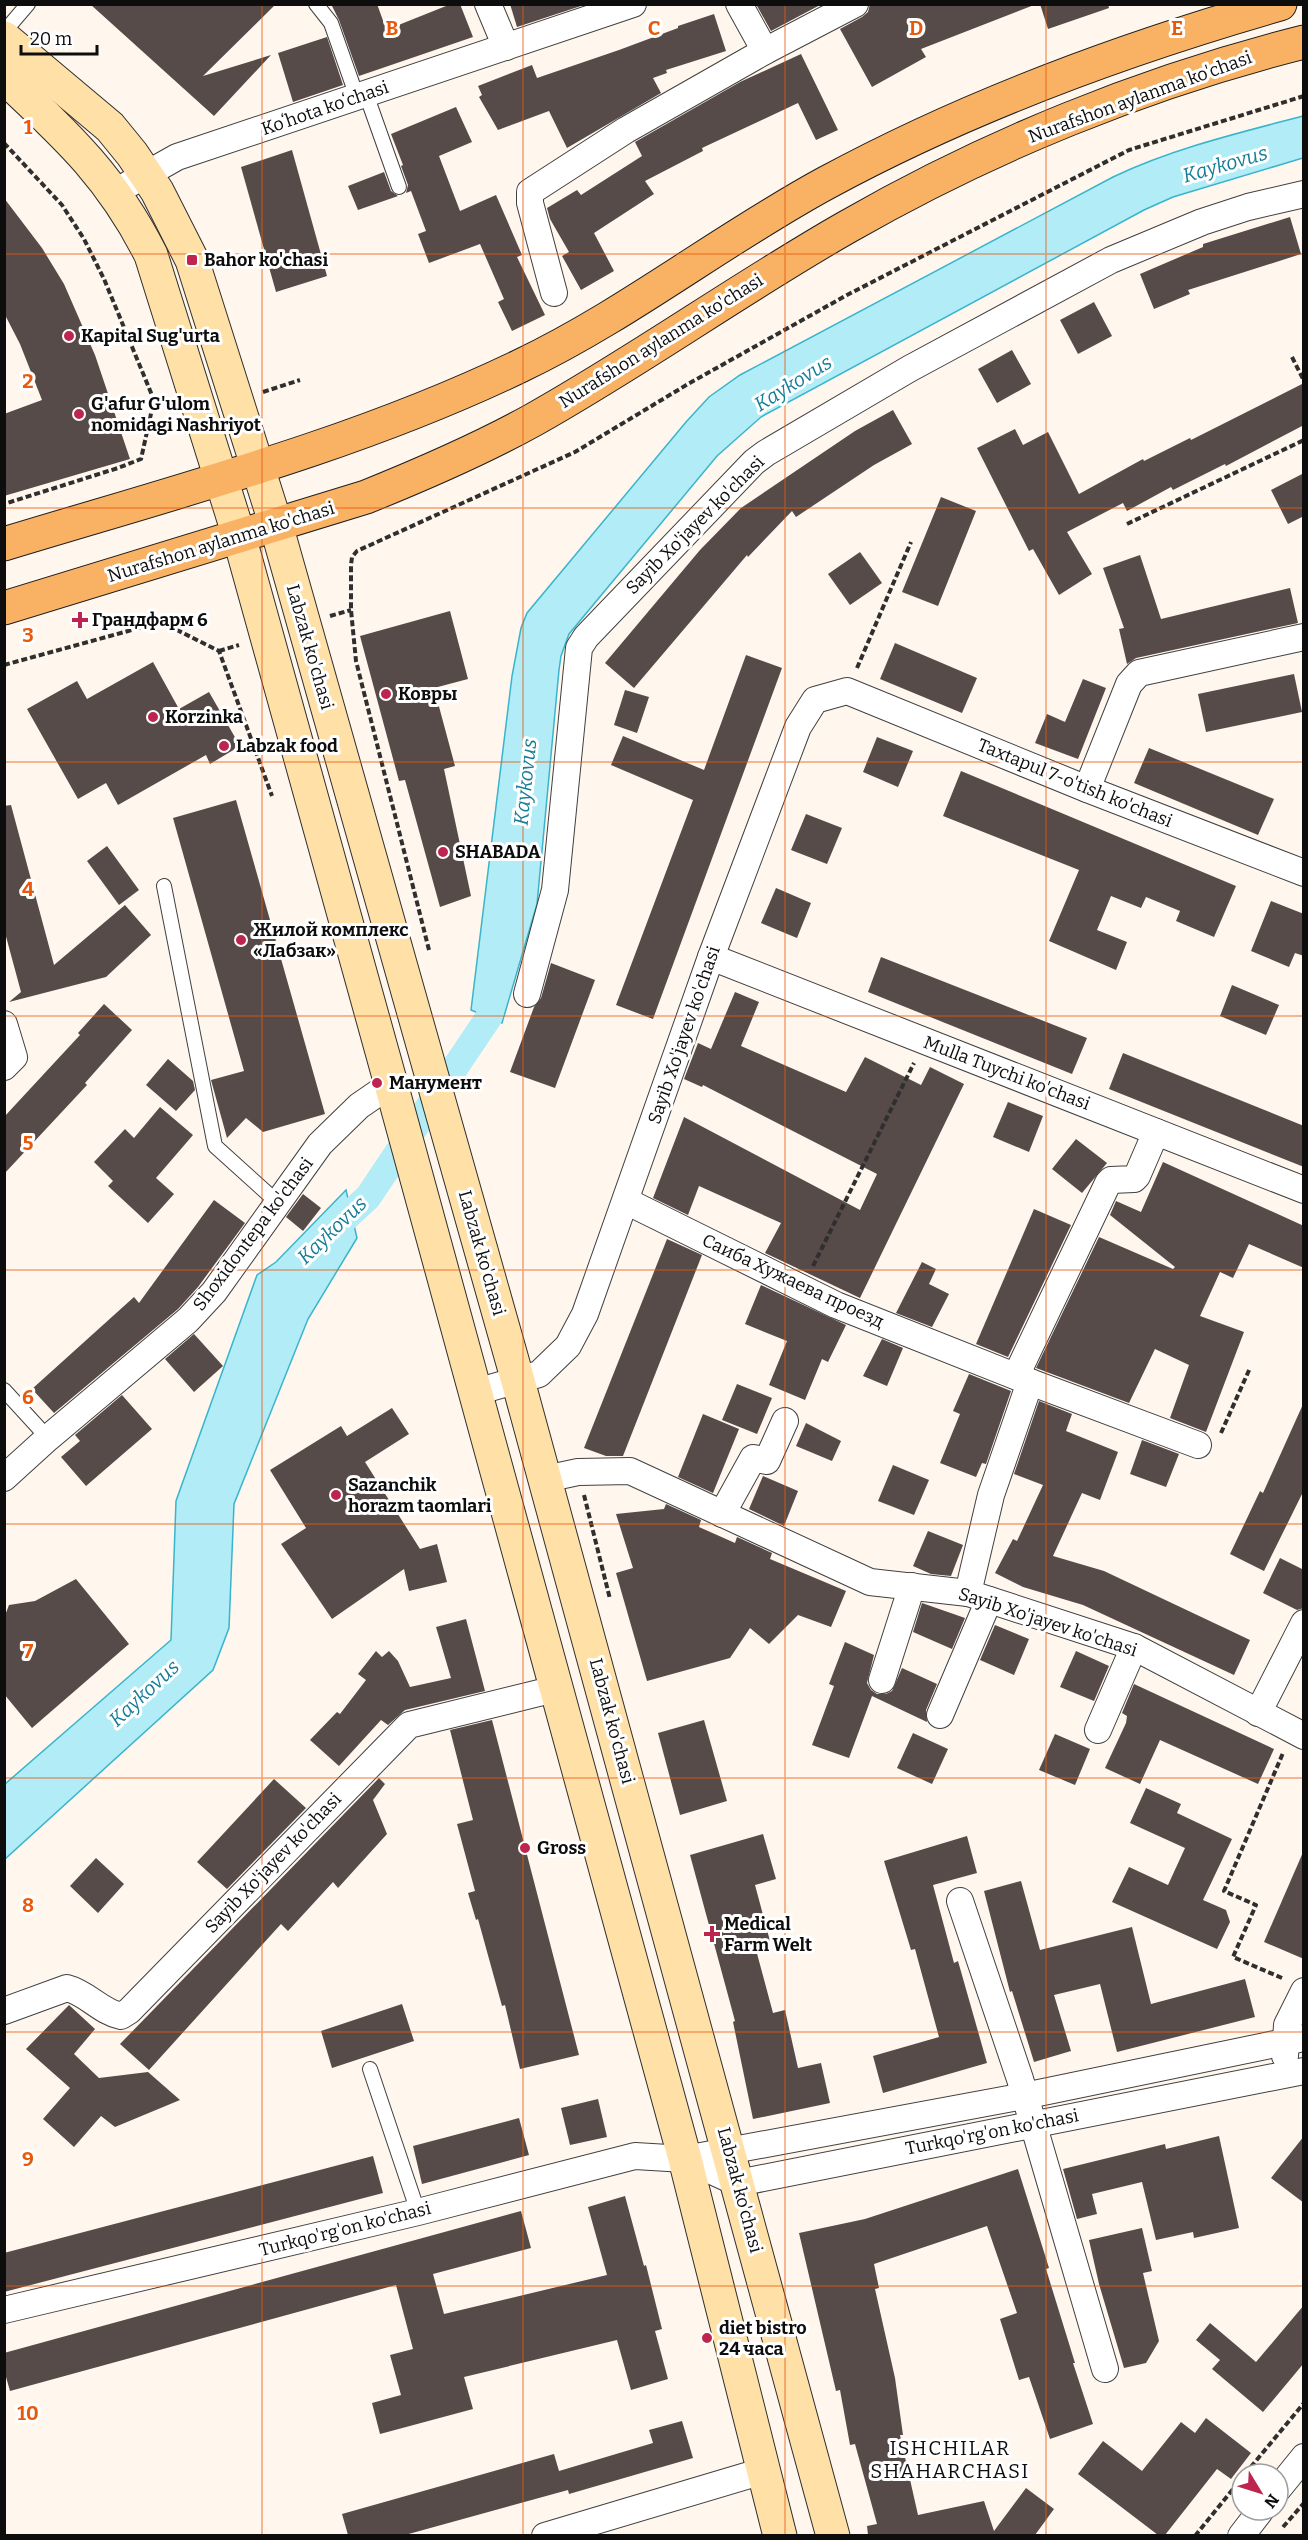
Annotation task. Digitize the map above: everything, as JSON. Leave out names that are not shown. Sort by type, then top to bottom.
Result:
[{"type":"main road","points":[[4,544],[346,439],[460,393],[543,355],[659,287],[797,199],[884,152],[944,124],[1123,52],[1281,4]]},
{"type":"main road","name":"Labzak ko'chasi","points":[[4,38],[98,115],[146,173],[170,214],[192,260],[276,525],[518,1381],[833,2535]]},
{"type":"main road","name":"Nurafshon aylanma ko'chasi","points":[[4,608],[366,497],[452,461],[533,420],[849,226],[973,162],[1129,97],[1212,68],[1304,42]]},
{"type":"main road","name":"Labzak ko'chasi","points":[[4,77],[80,149],[115,192],[151,255],[222,477],[476,1392],[555,1689],[685,2159],[780,2535]]},
{"type":"main road","points":[[659,287],[657,302],[661,315],[671,324],[686,327]]},
{"type":"street","points":[[488,4],[506,47]]},
{"type":"street","name":"Koʻhota koʻchasi","points":[[115,192],[177,157],[633,4]]},
{"type":"street","points":[[739,4],[765,51]]},
{"type":"street","points":[[554,293],[530,203],[530,192],[626,130],[765,51],[855,4]]},
{"type":"street","name":"Sayib Xo'jayev ko'chasi","points":[[527,994],[555,890],[579,648],[586,637],[754,462],[909,369],[1111,260],[1202,222],[1248,207],[1304,194]]},
{"type":"street","points":[[1086,789],[1129,684],[1139,673],[1304,637]]},
{"type":"street","name":"Sayib Xo'jayev ko'chasi","points":[[476,1392],[539,1374],[568,1346],[585,1314],[711,957],[798,727],[815,700],[847,691]]},
{"type":"street","name":"Taxtapul 7-o'tish ko'chasi","points":[[847,691],[1086,789],[1304,873]]},
{"type":"street","name":"Mulla Tuychi ko'chasi","points":[[711,957],[1304,1190]]},
{"type":"street","points":[[4,1024],[9,1062]]},
{"type":"street","name":"Shoxidontepa ko'chasi","points":[[4,1478],[188,1320],[214,1292],[320,1144],[359,1106],[394,1097]]},
{"type":"street","points":[[940,1715],[978,1596],[991,1496],[1023,1379],[1108,1183],[1111,1180],[1134,1179],[1137,1176],[1156,1132]]},
{"type":"street","name":"Саиба Хужаева проезд","points":[[626,1201],[836,1305],[1198,1445]]},
{"type":"street","points":[[722,1514],[753,1458],[767,1461],[785,1421]]},
{"type":"street","name":"Sayib Xo'jayev ko'chasi","points":[[545,1479],[578,1472],[630,1471],[870,1582],[978,1596],[1134,1647],[1298,1733]]},
{"type":"street","points":[[882,1680],[912,1586]]},
{"type":"street","points":[[1258,1713],[1304,1623]]},
{"type":"street","points":[[1098,1730],[1134,1647]]},
{"type":"street","name":"Sayib Xo'jayev ko'chasi","points":[[4,2011],[67,1988],[75,1990],[112,2014],[121,2016],[129,2011],[409,1725],[555,1689]]},
{"type":"street","points":[[960,1901],[1033,2123],[1105,2369]]},
{"type":"street","points":[[1293,1985],[1287,2025],[1294,2040],[1295,2073]]},
{"type":"street","name":"Turkqo'rg'on ko'chasi","points":[[4,2310],[417,2212],[635,2156],[685,2159],[1024,2096],[1294,2040]]},
{"type":"street","name":"Turkqo'rg'on ko'chasi","points":[[685,2159],[738,2183],[1295,2073]]},
{"type":"street","points":[[1290,2474],[1304,2457]]},
{"type":"street","points":[[545,2535],[763,2471]]},
{"type":"lane","points":[[4,32],[28,4]]},
{"type":"lane","points":[[316,4],[331,23],[399,187]]},
{"type":"lane","points":[[164,886],[215,1146],[277,1203]]},
{"type":"lane","points":[[4,1390],[48,1438]]},
{"type":"lane","points":[[370,2068],[417,2212]]},
{"type":"path","points":[[432,960],[356,661],[351,610],[351,565],[352,557],[357,551],[575,452],[688,384],[847,294],[1129,150],[1304,96]]},
{"type":"path","points":[[4,143],[62,205],[84,239],[104,279],[154,400],[141,459],[4,504]]},
{"type":"path","points":[[1292,357],[1304,381]]},
{"type":"path","points":[[253,395],[300,380]]},
{"type":"path","points":[[1127,524],[1304,440]]},
{"type":"path","points":[[847,691],[910,542]]},
{"type":"path","points":[[320,619],[351,610]]},
{"type":"path","points":[[4,665],[160,622],[219,651],[240,645]]},
{"type":"path","points":[[219,651],[272,796]]},
{"type":"path","points":[[802,1288],[926,1041]]},
{"type":"path","points":[[1198,1445],[1214,1449],[1250,1368]]},
{"type":"path","points":[[578,1472],[613,1610]]},
{"type":"path","points":[[1293,1985],[1233,1957],[1256,1905],[1224,1891],[1298,1733]]},
{"type":"path","points":[[1255,2462],[1304,2403]]},
{"type":"path","points":[[1195,2535],[1230,2493]]},
{"type":"path","points":[[1276,2535],[1304,2503]]},
{"type":"water","points":[[1303,116],[1303,158],[1173,197],[1144,210],[761,417],[717,456],[569,634],[561,656],[559,670],[537,904],[502,1023],[471,1010],[512,676],[521,628],[527,613],[709,397],[740,375],[1113,177],[1183,149]]},
{"type":"water","points":[[346,1190],[357,1238],[308,1319],[234,1504],[229,1628],[213,1670],[5,1859],[5,1784],[171,1640],[176,1501],[257,1275],[276,1262]]},
{"type":"building","points":[[90,4],[276,4],[203,76],[271,55],[214,116]]},
{"type":"building","points":[[331,4],[377,4],[385,26],[395,23],[396,26],[451,4],[460,4],[473,37],[359,76]]},
{"type":"building","points":[[510,4],[584,4],[584,5],[517,27]]},
{"type":"building","points":[[756,4],[822,4],[771,31]]},
{"type":"building","points":[[870,4],[1034,5],[921,49],[926,57],[872,87],[840,29],[868,12]]},
{"type":"building","points":[[1040,4],[1108,4],[1109,8],[1048,29]]},
{"type":"building","points":[[714,14],[726,51],[666,70],[667,73],[653,78],[661,93],[567,148],[549,111],[498,130],[479,97],[482,95],[478,86],[532,65],[537,78]]},
{"type":"building","points":[[327,37],[343,85],[293,102],[278,53]]},
{"type":"building","points":[[801,54],[838,130],[816,140],[798,103],[702,148],[703,151],[645,181],[654,194],[594,233],[614,271],[581,290],[562,256],[569,252],[550,219],[547,208],[577,190],[581,195],[642,156],[635,142],[740,82]]},
{"type":"building","points":[[456,107],[472,142],[439,156],[460,211],[496,195],[522,255],[517,257],[545,315],[512,331],[498,302],[504,299],[480,244],[429,263],[418,234],[426,231],[411,191],[406,193],[408,185],[401,166],[403,165],[391,134]]},
{"type":"building","points":[[292,150],[327,276],[276,292],[241,167]]},
{"type":"building","points":[[384,172],[391,191],[398,196],[358,210],[348,186]]},
{"type":"building","points":[[4,198],[42,248],[64,284],[95,355],[130,459],[4,496],[4,414],[42,400],[20,344],[4,313]]},
{"type":"building","points":[[1290,217],[1301,254],[1188,290],[1190,294],[1154,309],[1140,274],[1203,247],[1203,244]]},
{"type":"building","points":[[1094,302],[1112,336],[1078,354],[1060,320]]},
{"type":"building","points":[[1012,350],[1031,384],[997,403],[978,369]]},
{"type":"building","points":[[1304,383],[1304,425],[1226,466],[1225,464],[1173,490],[1171,487],[1127,511],[1123,503],[1067,532],[1092,574],[1059,595],[1033,549],[1029,551],[977,448],[1015,429],[1023,445],[1048,432],[1079,494],[1143,459],[1144,461],[1190,438],[1191,440]]},
{"type":"building","points":[[893,410],[912,444],[874,465],[796,517],[792,511],[748,557],[747,555],[634,688],[605,663],[700,550],[741,508],[855,431]]},
{"type":"building","points":[[1304,473],[1304,516],[1288,524],[1271,490]]},
{"type":"building","points":[[941,497],[976,511],[938,606],[902,592]]},
{"type":"building","points":[[860,552],[882,583],[850,605],[828,574]]},
{"type":"building","points":[[1140,555],[1161,619],[1290,588],[1298,623],[1136,658],[1127,664],[1119,629],[1124,628],[1103,568]]},
{"type":"building","points":[[450,611],[468,679],[434,688],[455,766],[444,769],[471,896],[440,907],[405,780],[399,781],[360,636]]},
{"type":"building","points":[[895,643],[977,678],[962,713],[880,679]]},
{"type":"building","points":[[746,655],[782,668],[653,1019],[616,1005],[693,800],[611,765],[623,736],[704,770]]},
{"type":"building","points":[[153,662],[179,709],[209,692],[240,746],[210,764],[206,755],[118,805],[106,783],[78,799],[27,709],[77,681],[87,699]]},
{"type":"building","points":[[1294,674],[1302,712],[1206,732],[1198,694]]},
{"type":"building","points":[[1083,679],[1106,688],[1078,759],[1035,743],[1047,714],[1065,722]]},
{"type":"building","points":[[625,690],[649,697],[637,733],[614,725]]},
{"type":"building","points":[[877,737],[913,751],[898,787],[863,772]]},
{"type":"building","points":[[1149,748],[1274,799],[1258,835],[1134,783]]},
{"type":"building","points":[[961,771],[1236,886],[1214,937],[1176,921],[1180,911],[1146,897],[1141,908],[1111,896],[1097,930],[1127,942],[1116,970],[1049,941],[1079,870],[943,816]]},
{"type":"building","name":"Жилой комплекс «Лабзак»","points":[[236,800],[325,1114],[263,1132],[246,1118],[227,1138],[211,1080],[244,1071],[173,818]]},
{"type":"building","points":[[11,805],[54,965],[125,905],[151,935],[106,977],[9,1002],[21,992],[4,929],[4,806]]},
{"type":"building","points":[[806,814],[842,828],[827,864],[791,850]]},
{"type":"building","points":[[107,846],[139,890],[119,905],[87,861]]},
{"type":"building","points":[[776,888],[811,903],[797,938],[761,923]]},
{"type":"building","points":[[1271,901],[1304,914],[1304,956],[1295,953],[1289,967],[1251,951]]},
{"type":"building","points":[[881,957],[1087,1038],[1072,1074],[868,992]]},
{"type":"building","points":[[551,963],[595,980],[555,1088],[510,1072],[534,1007],[541,998]]},
{"type":"building","points":[[1232,985],[1279,1005],[1266,1035],[1220,1016]]},
{"type":"building","points":[[735,992],[759,1002],[741,1046],[846,1092],[865,1057],[921,1085],[930,1067],[964,1084],[860,1298],[765,1253],[781,1223],[699,1186],[688,1215],[653,1198],[684,1117],[860,1210],[877,1174],[703,1085],[702,1087],[684,1079],[698,1043],[711,1049]]},
{"type":"building","points":[[104,1004],[132,1030],[85,1083],[87,1085],[4,1174],[4,1117],[80,1035],[78,1033]]},
{"type":"building","points":[[1123,1053],[1304,1126],[1304,1167],[1109,1089]]},
{"type":"building","points":[[168,1059],[193,1081],[195,1090],[176,1111],[146,1085]]},
{"type":"building","points":[[1008,1102],[1043,1116],[1029,1152],[993,1137]]},
{"type":"building","points":[[160,1107],[193,1135],[156,1178],[174,1194],[148,1223],[108,1186],[113,1181],[94,1162],[125,1129],[134,1138]]},
{"type":"building","points":[[1076,1139],[1107,1163],[1082,1193],[1052,1169]]},
{"type":"building","points":[[1163,1162],[1304,1226],[1304,1268],[1249,1244],[1233,1278],[1220,1272],[1200,1316],[1244,1332],[1206,1432],[1170,1418],[1189,1365],[1155,1349],[1129,1403],[1036,1368],[1099,1237],[1173,1269],[1175,1267],[1110,1215],[1116,1201],[1141,1212]]},
{"type":"building","points":[[303,1194],[321,1208],[303,1231],[286,1217]]},
{"type":"building","points":[[214,1200],[245,1223],[198,1287],[178,1309],[54,1413],[32,1389],[134,1297],[139,1303]]},
{"type":"building","points":[[1034,1209],[1071,1225],[1008,1357],[976,1344]]},
{"type":"building","points":[[667,1239],[702,1255],[623,1456],[606,1456],[584,1448]]},
{"type":"building","points":[[922,1262],[936,1269],[929,1284],[949,1294],[932,1327],[896,1313]]},
{"type":"building","points":[[761,1285],[846,1325],[828,1362],[822,1359],[805,1400],[769,1385],[787,1341],[745,1324]]},
{"type":"building","points":[[194,1334],[223,1366],[194,1392],[165,1359]]},
{"type":"building","points":[[882,1339],[903,1348],[887,1386],[863,1376]]},
{"type":"building","points":[[969,1374],[1011,1391],[986,1464],[982,1463],[976,1477],[940,1463],[960,1414],[953,1411]]},
{"type":"building","points":[[737,1384],[772,1398],[757,1434],[722,1420]]},
{"type":"building","points":[[122,1395],[152,1429],[86,1486],[61,1457],[80,1441],[75,1435]]},
{"type":"building","points":[[1039,1401],[1072,1414],[1066,1431],[1118,1452],[1100,1500],[1082,1493],[1053,1556],[1104,1571],[1250,1640],[1234,1675],[1083,1605],[1023,1587],[995,1573],[1013,1539],[1017,1541],[1043,1485],[1014,1474]]},
{"type":"building","points":[[1304,1402],[1304,1490],[1264,1571],[1230,1554],[1260,1491],[1263,1493]]},
{"type":"building","points":[[392,1408],[409,1434],[365,1462],[420,1549],[437,1544],[447,1582],[409,1591],[404,1569],[332,1619],[281,1544],[306,1528],[270,1470],[341,1426],[347,1436]]},
{"type":"building","points":[[703,1414],[739,1429],[713,1493],[678,1477]]},
{"type":"building","points":[[806,1423],[841,1441],[832,1461],[796,1446]]},
{"type":"building","points":[[1142,1440],[1179,1454],[1166,1487],[1130,1474]]},
{"type":"building","points":[[893,1465],[929,1480],[914,1515],[878,1501]]},
{"type":"building","points":[[763,1476],[798,1491],[784,1526],[749,1509]]},
{"type":"building","points":[[666,1504],[701,1520],[699,1527],[735,1543],[737,1537],[772,1553],[770,1559],[846,1591],[831,1627],[798,1615],[769,1644],[750,1628],[730,1658],[647,1681],[616,1573],[633,1568],[616,1514],[664,1509]]},
{"type":"building","points":[[928,1531],[963,1545],[951,1576],[931,1574],[913,1566]]},
{"type":"building","points":[[1280,1558],[1304,1570],[1304,1608],[1297,1610],[1263,1593]]},
{"type":"building","points":[[76,1579],[129,1644],[32,1728],[4,1694],[4,1618],[9,1605],[35,1601]]},
{"type":"building","points":[[922,1603],[965,1618],[952,1649],[913,1632]]},
{"type":"building","points":[[466,1619],[485,1691],[405,1710],[388,1725],[381,1720],[339,1766],[310,1740],[337,1712],[340,1714],[366,1680],[358,1674],[376,1651],[382,1657],[389,1651],[398,1661],[410,1687],[451,1678],[436,1627]]},
{"type":"building","points":[[995,1625],[1029,1639],[1014,1675],[980,1660]]},
{"type":"building","points":[[845,1642],[874,1655],[867,1683],[877,1694],[892,1691],[902,1668],[937,1684],[926,1710],[927,1722],[872,1696],[849,1758],[812,1745],[834,1686],[829,1684]]},
{"type":"building","points":[[1076,1651],[1109,1666],[1094,1701],[1060,1687]]},
{"type":"building","points":[[1134,1684],[1274,1749],[1258,1784],[1160,1740],[1140,1784],[1105,1768],[1126,1723],[1127,1716],[1122,1713]]},
{"type":"building","points":[[492,1720],[579,2055],[520,2069],[505,2005],[502,2006],[478,1919],[476,1920],[468,1893],[475,1891],[457,1824],[473,1820],[450,1730]]},
{"type":"building","points":[[704,1720],[727,1801],[680,1815],[658,1733]]},
{"type":"building","points":[[913,1733],[948,1749],[932,1784],[897,1768]]},
{"type":"building","points":[[1055,1734],[1090,1749],[1075,1785],[1039,1770]]},
{"type":"building","points":[[379,1778],[385,1784],[373,1800],[387,1834],[338,1888],[333,1882],[288,1931],[281,1924],[149,2070],[120,2044]]},
{"type":"building","points":[[274,1779],[306,1808],[227,1889],[197,1862]]},
{"type":"building","points":[[1146,1788],[1181,1804],[1177,1813],[1232,1839],[1203,1900],[1226,1910],[1230,1922],[1217,1949],[1112,1902],[1129,1867],[1168,1885],[1185,1848],[1130,1823]]},
{"type":"building","points":[[763,1834],[776,1879],[755,1885],[770,1941],[755,1946],[773,2013],[785,2010],[798,2068],[821,2063],[830,2103],[753,2119],[733,2022],[735,2021],[690,1855]]},
{"type":"building","points":[[967,1836],[977,1873],[933,1885],[954,1963],[958,1961],[987,2063],[883,2093],[873,2056],[939,2037],[915,1949],[911,1950],[884,1861]]},
{"type":"building","points":[[1304,1850],[1304,1959],[1264,1942]]},
{"type":"building","points":[[96,1858],[124,1884],[98,1913],[70,1886]]},
{"type":"building","points":[[1021,1881],[1040,1950],[1132,1927],[1151,2004],[1245,1979],[1255,2017],[1117,2052],[1100,1984],[1054,1995],[1071,2051],[1034,2062],[1012,1991],[1010,1992],[984,1891]]},
{"type":"building","points":[[402,2004],[414,2041],[332,2068],[321,2031]]},
{"type":"building","points":[[69,2005],[95,2029],[74,2054],[99,2078],[148,2072],[180,2100],[115,2127],[101,2116],[74,2147],[43,2119],[70,2088],[26,2049]]},
{"type":"building","points":[[598,2099],[607,2137],[570,2145],[561,2108]]},
{"type":"building","points":[[519,2118],[529,2155],[422,2184],[413,2146]]},
{"type":"building","points":[[1219,2136],[1239,2228],[1194,2238],[1193,2232],[1156,2240],[1142,2182],[1092,2194],[1097,2214],[1077,2219],[1063,2169],[1165,2144],[1166,2149]]},
{"type":"building","points":[[1304,2136],[1304,2203],[1271,2178]]},
{"type":"building","points":[[373,2156],[383,2193],[4,2292],[4,2253]]},
{"type":"building","points":[[1018,2169],[1049,2268],[1046,2269],[1075,2363],[1073,2363],[1093,2424],[1050,2439],[1029,2377],[1019,2380],[1000,2319],[1017,2313],[987,2226],[874,2264],[879,2288],[875,2289],[895,2378],[903,2435],[900,2435],[918,2515],[984,2501],[994,2531],[1026,2488],[1054,2509],[1035,2535],[868,2535],[867,2526],[877,2524],[855,2444],[850,2445],[840,2390],[836,2391],[799,2233],[865,2219]]},
{"type":"building","points":[[625,2196],[662,2329],[655,2331],[668,2379],[631,2390],[617,2340],[464,2377],[473,2409],[380,2434],[372,2403],[401,2395],[390,2355],[413,2349],[396,2285],[10,2391],[4,2370],[4,2353],[521,2211],[531,2248],[433,2274],[444,2314],[607,2275],[588,2207]]},
{"type":"building","points":[[1142,2228],[1152,2271],[1143,2273],[1159,2341],[1146,2363],[1124,2368],[1099,2284],[1089,2240]]},
{"type":"building","points":[[1304,2305],[1304,2363],[1263,2412],[1212,2369],[1220,2360],[1196,2340],[1210,2323],[1256,2362]]},
{"type":"building","points":[[1206,2418],[1251,2453],[1244,2462],[1230,2462],[1230,2478],[1217,2469],[1165,2535],[1158,2535],[1078,2474],[1103,2441],[1142,2471],[1181,2422],[1195,2433]]},
{"type":"building","points":[[682,2421],[693,2458],[569,2494],[568,2490],[405,2535],[348,2535],[342,2514],[554,2454],[559,2471],[653,2443],[649,2430]]},
{"type":"waterway","name":"Kaykovus","points":[[326,1236],[368,1197],[489,1017],[497,983]]},
{"type":"place","name":"Bahor ko'chasi","points":[[192,260]]},
{"type":"place","name":"Kapital Sug'urta","points":[[69,336]]},
{"type":"place","name":"G'afur G'ulom nomidagi Nashriyot","points":[[79,414]]},
{"type":"place","name":"Грандфарм 6","points":[[80,620]]},
{"type":"place","name":"Ковры","points":[[386,694]]},
{"type":"place","name":"Korzinka","points":[[153,717]]},
{"type":"place","name":"Labzak food","points":[[224,746]]},
{"type":"place","name":"SHABADA","points":[[443,852]]},
{"type":"place","name":"Жилой комплекс «Лабзак»","points":[[241,940]]},
{"type":"place","name":"Манумент","points":[[377,1083]]},
{"type":"place","name":"Sazanchik horazm taomlari","points":[[336,1495]]},
{"type":"place","name":"Gross","points":[[525,1848]]},
{"type":"place","name":"Medical Farm Welt","points":[[712,1934]]},
{"type":"place","name":"diet bistro 24 часа","points":[[707,2338]]},
{"type":"district","name":"ISHCHILAR SHAHARCHASI","points":[[950,2460]]}]
